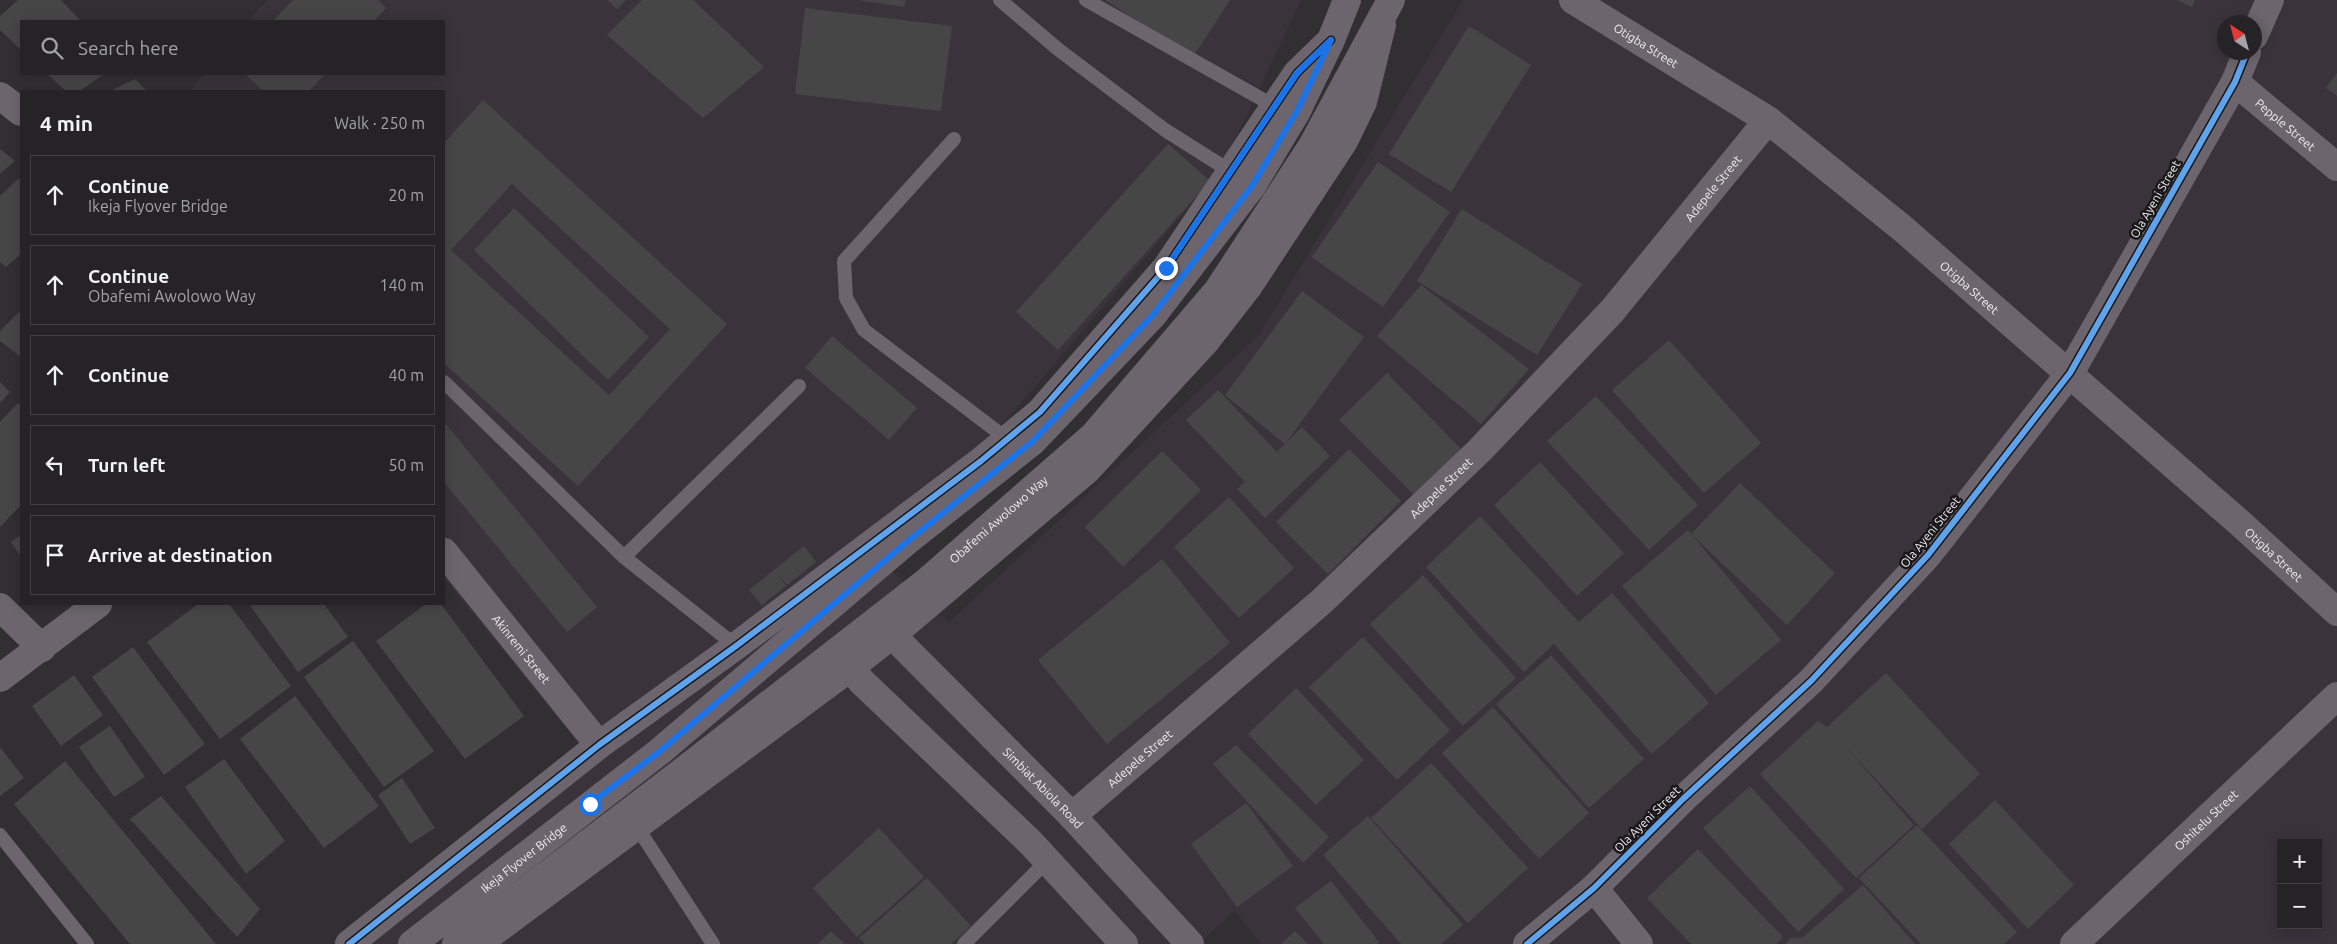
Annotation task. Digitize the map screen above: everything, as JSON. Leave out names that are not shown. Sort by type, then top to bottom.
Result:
[{"type":"main road","points":[[1331,40],[1347,0]]},
{"type":"main road","name":"Obafemi Awolowo Way","points":[[456,944],[678,775],[926,582],[1093,436],[1218,290],[1312,146],[1388,7]]},
{"type":"main road","name":"Ikeja Flyover Bridge","points":[[412,944],[659,752],[908,541],[1032,442],[1153,315],[1252,186],[1297,111],[1331,40]]},
{"type":"street","name":"Otigba Street","points":[[1573,0],[1768,120],[1902,228],[2070,373],[2241,524],[2337,612]]},
{"type":"street","points":[[2262,18],[2270,0]]},
{"type":"street","points":[[489,941],[892,635],[1087,470],[1206,341],[1248,287],[1344,141],[1363,102],[1388,7]]},
{"type":"street","points":[[349,944],[599,745],[736,646],[1008,439],[1040,412],[1166,268],[1297,73],[1331,40]]},
{"type":"street","name":"Ola Ayeni Street","points":[[1527,944],[1594,888],[1683,799],[1811,681],[1928,555],[2070,373],[2235,82],[2244,60]]},
{"type":"street","name":"Pepple Street","points":[[2235,82],[2337,167]]},
{"type":"street","points":[[0,96],[20,111]]},
{"type":"street","name":"Adepele Street","points":[[1072,816],[1321,602],[1480,450],[1612,310],[1768,120]]},
{"type":"street","name":"Akinremi Street","points":[[445,553],[599,745]]},
{"type":"street","points":[[0,678],[97,605]]},
{"type":"street","points":[[0,607],[42,648]]},
{"type":"street","name":"Simbiat Abiola Road","points":[[892,635],[1072,816],[1190,944]]},
{"type":"street","points":[[851,667],[861,681],[1048,860],[1124,944]]},
{"type":"street","name":"Oshitelu Street","points":[[2074,944],[2337,696]]},
{"type":"street","points":[[1594,888],[1640,944]]},
{"type":"lane","points":[[1000,0],[1059,50],[1165,130],[1230,171]]},
{"type":"lane","points":[[1086,0],[1274,106]]},
{"type":"lane","points":[[954,139],[844,262],[846,298],[864,330],[1008,439]]},
{"type":"lane","points":[[445,383],[624,557],[736,646]]},
{"type":"lane","points":[[624,557],[799,386]]},
{"type":"lane","points":[[637,827],[713,944]]},
{"type":"lane","points":[[0,835],[87,944]]},
{"type":"lane","points":[[971,942],[1048,860]]},
{"type":"shaded area","points":[[267,0],[1301,0],[1222,168],[943,494],[869,551],[949,622],[1259,335],[1463,0],[2337,0],[2337,944],[1261,944],[1235,911],[1198,944],[348,944],[586,753],[445,579],[445,90],[190,90],[203,75],[445,75],[445,20],[249,20]]},
{"type":"building","points":[[18,0],[61,0],[80,20],[20,20],[20,49],[0,30],[0,16]]},
{"type":"building","points":[[293,0],[378,0],[386,8],[375,20],[274,20]]},
{"type":"building","points":[[607,0],[626,0],[617,9]]},
{"type":"building","points":[[642,0],[693,0],[764,67],[703,118],[607,35]]},
{"type":"building","points":[[858,0],[906,0],[904,7]]},
{"type":"building","points":[[1105,0],[1230,0],[1193,57]]},
{"type":"building","points":[[2177,0],[2195,0],[2192,7]]},
{"type":"building","points":[[805,8],[952,26],[941,111],[795,94]]},
{"type":"building","points":[[1469,26],[1531,65],[1451,192],[1389,154]]},
{"type":"building","points":[[2337,73],[2337,96],[2326,88]]},
{"type":"building","points":[[48,75],[103,75],[81,90],[65,90]]},
{"type":"building","points":[[246,75],[324,75],[310,90],[262,90]]},
{"type":"building","points":[[135,79],[146,90],[112,90]]},
{"type":"building","points":[[483,100],[727,324],[578,486],[445,364],[445,142]],"holes":[[[512,184],[670,329],[609,395],[451,250]]]},
{"type":"building","points":[[1168,144],[1210,181],[1058,350],[1016,312]]},
{"type":"building","points":[[0,149],[15,161],[0,174]]},
{"type":"building","points":[[1378,162],[1450,212],[1383,307],[1312,257]]},
{"type":"building","points":[[20,179],[20,255],[6,267],[0,262],[0,196]]},
{"type":"building","points":[[514,208],[649,337],[608,380],[474,250]]},
{"type":"building","points":[[1462,209],[1582,284],[1537,355],[1417,281]]},
{"type":"building","points":[[1421,285],[1529,369],[1481,424],[1377,336]]},
{"type":"building","points":[[1302,291],[1364,337],[1285,444],[1225,395]]},
{"type":"building","points":[[20,311],[20,356],[0,341],[0,331]]},
{"type":"building","points":[[832,336],[917,408],[889,440],[805,368]]},
{"type":"building","points":[[1669,340],[1761,443],[1704,493],[1612,390]]},
{"type":"building","points":[[1387,373],[1461,449],[1414,495],[1339,420]]},
{"type":"building","points":[[0,382],[10,392],[0,403]]},
{"type":"building","points":[[1218,390],[1277,452],[1302,427],[1330,456],[1265,518],[1237,489],[1245,482],[1186,420]]},
{"type":"building","points":[[1596,396],[1698,505],[1649,550],[1547,441]]},
{"type":"building","points":[[18,403],[20,405],[20,506],[0,527],[0,422]]},
{"type":"building","points":[[445,423],[597,607],[567,632],[445,483]]},
{"type":"building","points":[[1349,449],[1401,501],[1328,574],[1276,522]]},
{"type":"building","points":[[1162,451],[1201,490],[1123,567],[1085,527]]},
{"type":"building","points":[[1540,462],[1624,553],[1577,596],[1494,505]]},
{"type":"building","points":[[1740,483],[1835,573],[1787,625],[1691,534]]},
{"type":"building","points":[[1229,497],[1294,568],[1239,618],[1174,547]]},
{"type":"building","points":[[1480,516],[1579,622],[1612,593],[1709,703],[1652,754],[1554,644],[1524,672],[1426,567]]},
{"type":"building","points":[[1688,530],[1781,640],[1716,695],[1622,586]]},
{"type":"building","points":[[20,536],[20,556],[11,542]]},
{"type":"building","points":[[804,546],[816,562],[787,585],[778,575],[786,586],[762,605],[749,590]]},
{"type":"building","points":[[1162,559],[1230,643],[1107,744],[1038,660]]},
{"type":"building","points":[[1423,575],[1516,678],[1463,726],[1370,624]]},
{"type":"building","points":[[197,605],[230,605],[291,686],[220,739],[147,642]]},
{"type":"building","points":[[250,605],[325,605],[348,637],[298,672]]},
{"type":"building","points":[[425,605],[442,605],[524,716],[465,759],[376,641]]},
{"type":"building","points":[[1363,637],[1450,730],[1397,780],[1309,687]]},
{"type":"building","points":[[353,641],[434,751],[384,787],[304,677]]},
{"type":"building","points":[[133,647],[205,744],[164,775],[92,677]]},
{"type":"building","points":[[1551,655],[1644,759],[1589,808],[1496,704]]},
{"type":"building","points":[[1886,673],[1980,774],[1922,829],[1844,745],[1914,825],[1856,878],[1760,774],[1818,721],[1827,727]]},
{"type":"building","points":[[74,675],[103,715],[61,746],[32,706]]},
{"type":"building","points":[[1296,688],[1364,760],[1316,805],[1248,734]]},
{"type":"building","points":[[295,696],[379,806],[324,848],[240,739]]},
{"type":"building","points":[[1493,707],[1589,813],[1539,859],[1442,753]]},
{"type":"building","points":[[110,726],[145,777],[114,797],[79,747]]},
{"type":"building","points":[[1236,745],[1329,837],[1303,863],[1213,764]]},
{"type":"building","points":[[0,747],[24,778],[0,796]]},
{"type":"building","points":[[224,759],[285,841],[246,874],[185,787]]},
{"type":"building","points":[[65,761],[216,944],[130,944],[14,804]]},
{"type":"building","points":[[1431,763],[1528,868],[1468,923],[1371,818]]},
{"type":"building","points":[[402,778],[435,828],[410,844],[378,795]]},
{"type":"building","points":[[1750,786],[1844,889],[1798,932],[1703,828]]},
{"type":"building","points":[[161,796],[260,909],[237,937],[130,819]]},
{"type":"building","points":[[1995,800],[2074,885],[2028,929],[1949,844]]},
{"type":"building","points":[[1246,803],[1293,866],[1237,907],[1191,844]]},
{"type":"building","points":[[1368,816],[1463,925],[1441,944],[1401,944],[1323,855]]},
{"type":"building","points":[[1917,825],[2017,932],[2004,944],[1921,944],[1859,878]]},
{"type":"building","points":[[879,828],[924,877],[857,937],[813,888]]},
{"type":"building","points":[[1698,849],[1783,937],[1776,944],[1691,944],[1647,898]]},
{"type":"building","points":[[927,878],[971,926],[951,944],[865,944],[859,938]]},
{"type":"building","points":[[1331,881],[1379,942],[1377,944],[1324,944],[1295,908]]},
{"type":"building","points":[[1863,885],[1915,944],[1809,944],[1805,940],[1808,944],[1785,944],[1791,938],[1803,937]]},
{"type":"building","points":[[831,931],[845,944],[818,944]]},
{"type":"building","points":[[1295,931],[1308,944],[1281,944]]},
{"type":"cycle path","points":[[349,944],[599,745],[736,646],[981,461],[1040,412],[1166,268],[1297,73],[1331,40]]},
{"type":"cycle path","points":[[1527,944],[1594,888],[1683,799],[1811,681],[1928,555],[2070,373],[2235,82],[2244,60]]},
{"type":"route","points":[[590,804],[659,752],[908,541],[1032,442],[1153,315],[1252,186],[1297,111],[1331,40],[1297,73],[1166,268]]}]
